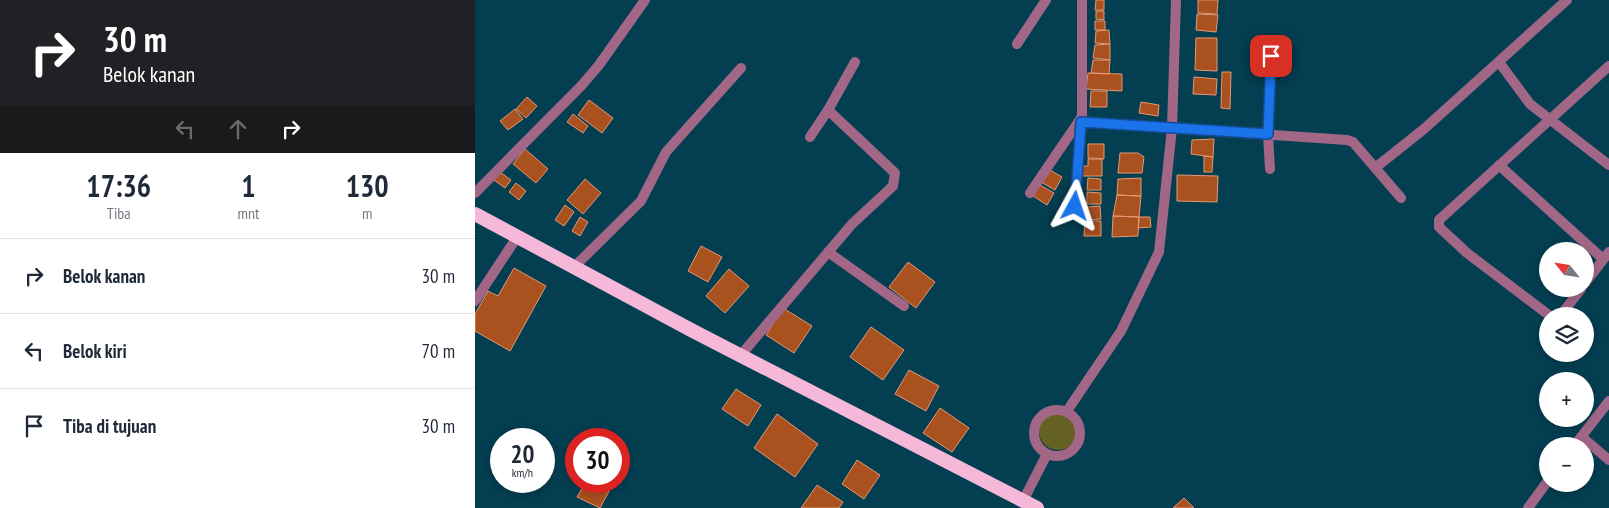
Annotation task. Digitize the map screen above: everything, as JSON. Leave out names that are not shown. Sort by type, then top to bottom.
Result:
[{"type":"highway","points":[[475,214],[740,356],[1037,508]]},
{"type":"street","points":[[475,193],[588,78],[645,0]]},
{"type":"street","points":[[1017,44],[1046,0]]},
{"type":"street","points":[[1075,206],[1081,120],[1082,0]]},
{"type":"street","points":[[1067,411],[1121,331],[1159,252],[1172,128],[1176,0]]},
{"type":"street","points":[[1375,168],[1424,129],[1567,0]]},
{"type":"street","points":[[1270,169],[1268,134],[1271,56]]},
{"type":"street","points":[[810,137],[828,110],[855,62]]},
{"type":"street","points":[[1499,62],[1530,104],[1609,166]]},
{"type":"street","points":[[1539,308],[1467,253],[1439,227],[1439,220],[1609,66]]},
{"type":"street","points":[[573,268],[641,200],[666,152],[741,68]]},
{"type":"street","points":[[740,356],[827,252],[852,224],[893,186],[896,179],[895,173],[828,110]]},
{"type":"street","points":[[1081,120],[1347,140],[1353,142],[1401,198]]},
{"type":"street","points":[[1030,193],[1081,120]]},
{"type":"street","points":[[1499,165],[1606,255],[1594,271]]},
{"type":"street","points":[[475,301],[517,237]]},
{"type":"street","points":[[827,252],[904,306]]},
{"type":"street","points":[[1582,437],[1609,401]]},
{"type":"street","points":[[1057,409],[1067,411],[1075,418],[1080,427],[1080,438],[1075,447],[1067,454],[1057,456],[1047,454],[1039,448],[1034,438],[1034,428],[1038,418],[1047,412],[1057,409]]},
{"type":"street","points":[[1594,447],[1609,460]]},
{"type":"street","points":[[1023,501],[1047,454]]},
{"type":"street","points":[[1528,508],[1540,492]]},
{"type":"shaded area","points":[[1058,412],[1071,418],[1077,431],[1071,444],[1058,450],[1045,444],[1039,431],[1045,418]]},
{"type":"building","points":[[1096,0],[1104,0],[1104,10],[1095,10]]},
{"type":"building","points":[[1198,0],[1218,0],[1217,14],[1198,13]]},
{"type":"building","points":[[1096,11],[1104,11],[1104,20],[1096,19]]},
{"type":"building","points":[[1197,14],[1218,15],[1216,32],[1196,30]]},
{"type":"building","points":[[1095,21],[1105,21],[1105,30],[1095,30]]},
{"type":"building","points":[[1109,30],[1110,44],[1095,43],[1096,31]]},
{"type":"building","points":[[1196,38],[1217,38],[1217,71],[1195,70]]},
{"type":"building","points":[[1110,44],[1110,60],[1093,58],[1095,45]]},
{"type":"building","points":[[1093,60],[1110,60],[1109,74],[1091,73]]},
{"type":"building","points":[[1222,72],[1231,72],[1230,109],[1221,108]]},
{"type":"building","points":[[1088,73],[1122,74],[1122,91],[1086,89]]},
{"type":"building","points":[[1194,77],[1217,79],[1216,95],[1193,94]]},
{"type":"building","points":[[1091,91],[1107,91],[1107,107],[1090,107]]},
{"type":"building","points":[[527,97],[537,106],[526,118],[516,109]]},
{"type":"building","points":[[589,100],[613,118],[602,133],[578,115]]},
{"type":"building","points":[[1141,102],[1159,105],[1158,116],[1139,113]]},
{"type":"building","points":[[515,109],[523,119],[508,130],[500,121]]},
{"type":"building","points":[[573,114],[588,126],[583,133],[567,122]]},
{"type":"building","points":[[1214,139],[1213,157],[1191,154],[1192,140]]},
{"type":"building","points":[[1088,144],[1104,144],[1104,159],[1088,158]]},
{"type":"building","points":[[525,149],[548,169],[536,183],[513,164]]},
{"type":"building","points":[[1120,153],[1138,153],[1144,157],[1142,173],[1118,173]]},
{"type":"building","points":[[1204,156],[1213,157],[1212,172],[1204,172]]},
{"type":"building","points":[[1088,159],[1102,159],[1102,176],[1079,176],[1079,166],[1088,166]]},
{"type":"building","points":[[1048,169],[1062,177],[1055,190],[1041,182]]},
{"type":"building","points":[[500,172],[511,180],[505,188],[494,180]]},
{"type":"building","points":[[1177,175],[1218,176],[1217,202],[1177,201]]},
{"type":"building","points":[[1088,178],[1101,179],[1101,190],[1087,190]]},
{"type":"building","points":[[1141,178],[1141,196],[1117,195],[1118,179]]},
{"type":"building","points":[[585,179],[601,193],[583,214],[567,200]]},
{"type":"building","points":[[516,183],[526,191],[519,200],[509,192]]},
{"type":"building","points":[[1040,185],[1054,193],[1047,205],[1033,196]]},
{"type":"building","points":[[1087,192],[1101,193],[1101,204],[1087,204]]},
{"type":"building","points":[[1117,195],[1141,196],[1139,217],[1113,216]]},
{"type":"building","points":[[565,205],[574,212],[564,226],[555,220]]},
{"type":"building","points":[[1100,206],[1101,219],[1087,220],[1086,207]]},
{"type":"building","points":[[1113,216],[1139,217],[1138,236],[1112,237]]},
{"type":"building","points":[[580,217],[588,222],[580,236],[572,231]]},
{"type":"building","points":[[1139,217],[1150,217],[1151,227],[1138,228]]},
{"type":"building","points":[[1085,221],[1101,221],[1101,236],[1084,236]]},
{"type":"building","points":[[701,246],[722,257],[708,282],[688,271]]},
{"type":"building","points":[[908,262],[935,282],[916,308],[889,287]]},
{"type":"building","points":[[514,268],[546,286],[510,351],[475,331],[475,314],[488,291],[498,296]]},
{"type":"building","points":[[729,269],[749,286],[725,313],[706,296]]},
{"type":"building","points":[[783,308],[812,326],[794,353],[766,335]]},
{"type":"building","points":[[871,327],[904,350],[883,380],[850,357]]},
{"type":"building","points":[[909,370],[939,386],[926,411],[895,394]]},
{"type":"building","points":[[736,389],[761,405],[748,426],[722,409]]},
{"type":"building","points":[[940,408],[969,428],[952,452],[923,433]]},
{"type":"building","points":[[777,414],[818,444],[795,477],[754,448]]},
{"type":"building","points":[[857,460],[880,475],[864,499],[842,484]]},
{"type":"building","points":[[817,485],[843,502],[839,508],[801,508]]},
{"type":"building","points":[[579,493],[608,493],[600,508],[577,497]]},
{"type":"building","points":[[1184,498],[1194,508],[1173,508]]},
{"type":"route","points":[[1075,206],[1081,122],[1085,124],[1268,134],[1271,56]]}]
